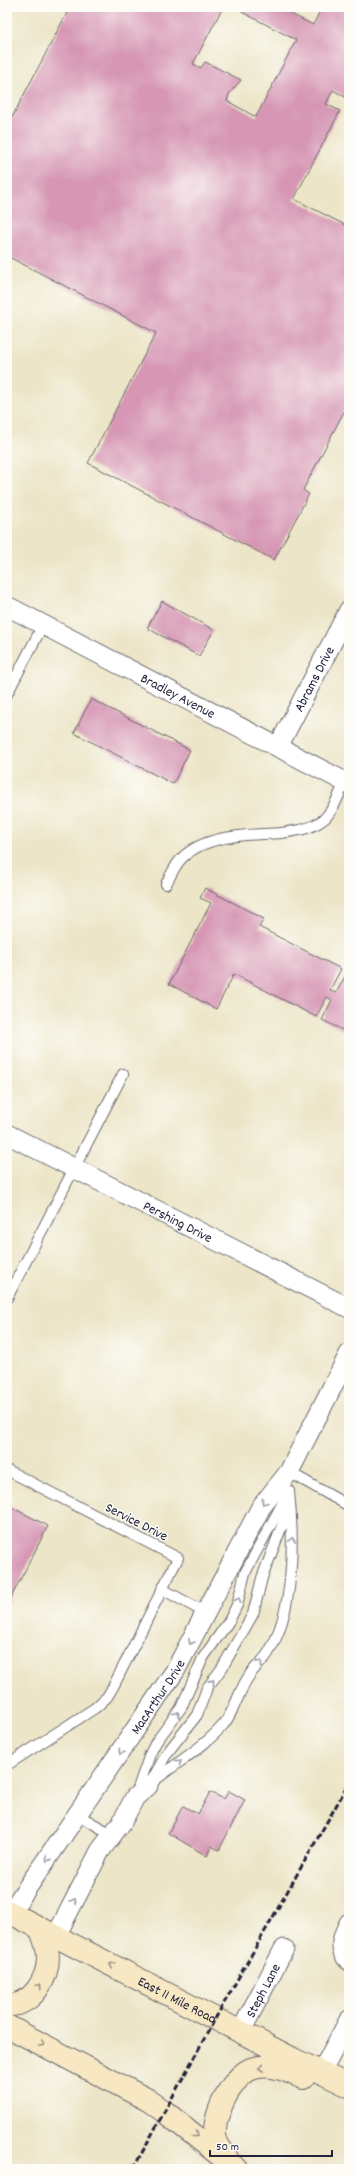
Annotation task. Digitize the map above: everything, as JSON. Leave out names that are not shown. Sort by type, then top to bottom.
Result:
[{"type":"main road","name":"East 11 Mile Road","points":[[9,1912],[349,2086]]},
{"type":"main road","points":[[7,2005],[13,2005],[33,1994],[43,1979],[48,1960],[48,1932]]},
{"type":"main road","points":[[7,2026],[148,2100],[233,2166]]},
{"type":"main road","points":[[233,2166],[216,2140],[216,2117],[234,2084],[251,2069],[272,2067],[288,2070],[349,2099]]},
{"type":"street","name":"Bradley Avenue","points":[[7,606],[347,783]]},
{"type":"street","name":"Abrams Drive","points":[[278,747],[349,610]]},
{"type":"street","name":"Pershing Drive","points":[[7,1134],[349,1308]]},
{"type":"street","name":"MacArthur Drive","points":[[9,1912],[78,1815],[175,1671],[261,1507],[289,1472],[349,1354]]},
{"type":"street","name":"MacArthur Drive","points":[[289,1472],[289,1491]]},
{"type":"street","points":[[48,1932],[100,1851],[142,1792]]},
{"type":"street","points":[[349,1923],[341,1940],[342,1951],[349,1961]]},
{"type":"street","name":"Steph Lane","points":[[241,2031],[284,1949]]},
{"type":"street","points":[[321,2073],[349,2020]]},
{"type":"lane","points":[[7,694],[43,625]]},
{"type":"lane","points":[[166,884],[183,856],[201,846],[232,837],[305,830],[316,824],[330,811],[347,783]]},
{"type":"lane","points":[[7,1298],[123,1074]]},
{"type":"lane","name":"Service Drive","points":[[7,1470],[178,1558],[162,1590]]},
{"type":"lane","points":[[289,1472],[349,1506]]},
{"type":"lane","points":[[142,1792],[150,1754],[156,1742],[181,1708],[203,1658],[229,1621],[237,1605],[245,1573],[276,1512],[289,1491]]},
{"type":"lane","points":[[142,1792],[202,1745],[224,1724],[249,1676],[267,1655],[286,1609],[293,1525],[289,1491]]},
{"type":"lane","points":[[142,1792],[167,1753],[197,1715],[206,1688],[222,1668],[252,1614],[262,1578],[282,1523],[289,1491]]},
{"type":"lane","points":[[7,1765],[95,1708],[107,1697],[135,1647],[162,1590],[206,1613]]},
{"type":"lane","points":[[78,1815],[112,1835]]},
{"type":"building","points":[[70,7],[223,7],[193,64],[201,68],[205,62],[241,80],[229,94],[227,101],[256,117],[296,40],[242,12],[244,7],[290,7],[287,12],[313,25],[322,7],[349,7],[349,99],[333,90],[326,104],[340,111],[294,199],[349,227],[349,402],[303,490],[309,494],[274,560],[88,463],[156,333],[7,256],[7,127]]},
{"type":"building","points":[[162,601],[214,630],[199,656],[147,628]]},
{"type":"building","points":[[91,699],[190,750],[173,784],[74,733]]},
{"type":"building","points":[[205,888],[264,919],[259,927],[341,969],[330,990],[336,993],[347,973],[349,974],[349,1033],[322,1020],[332,1000],[327,997],[316,1017],[234,974],[216,1009],[169,984],[211,903],[200,898]]},
{"type":"building","points":[[7,1505],[48,1526],[7,1605]]},
{"type":"building","points":[[229,1791],[245,1800],[219,1850],[211,1846],[207,1856],[168,1833],[183,1806],[198,1814],[210,1792],[224,1799]]},
{"type":"railway","points":[[133,2169],[215,2019],[349,1783]]}]
